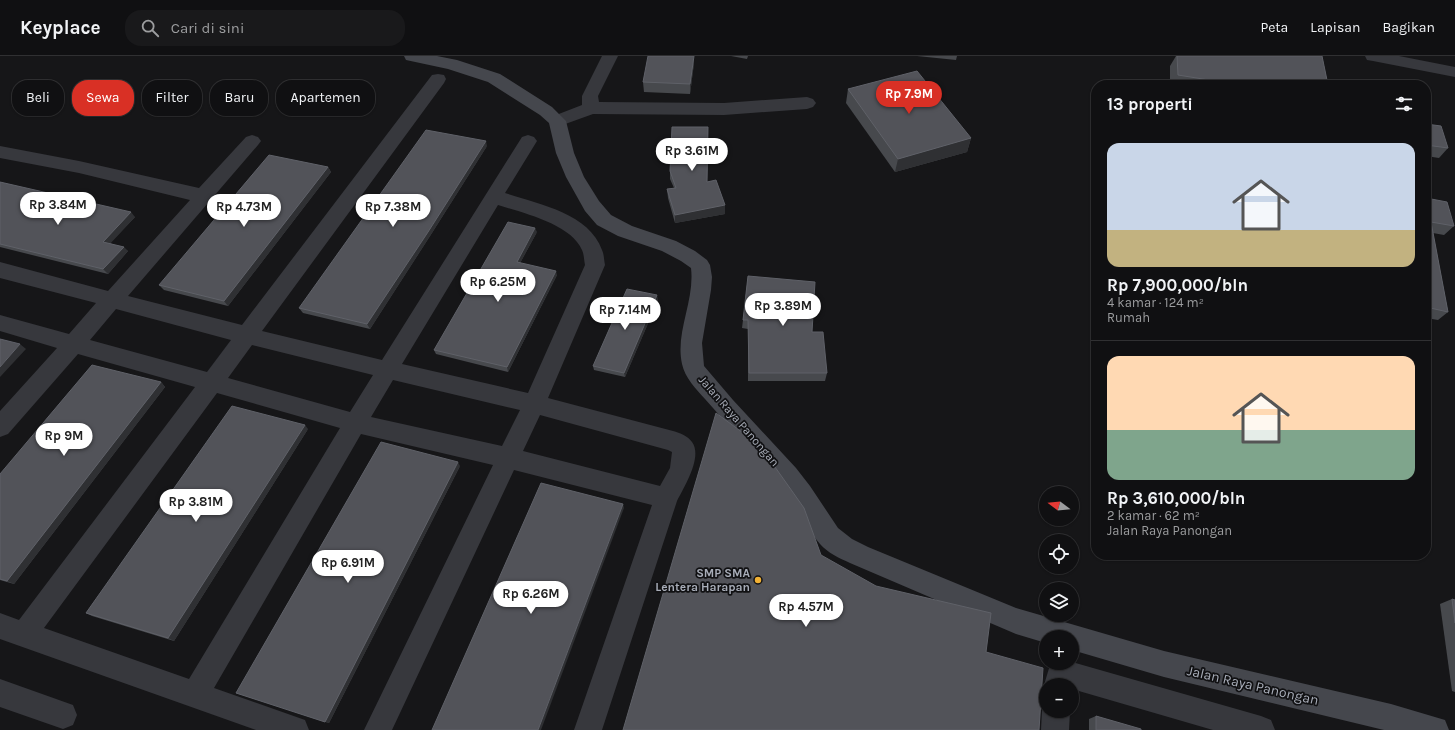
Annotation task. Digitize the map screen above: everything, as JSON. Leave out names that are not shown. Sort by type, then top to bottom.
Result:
[{"type":"street","points":[[412,56],[451,64],[494,78],[546,111],[557,121],[591,108],[724,109],[807,103]]},
{"type":"street","points":[[591,108],[590,96],[610,56]]},
{"type":"street","points":[[1373,56],[1406,59],[1455,72]]},
{"type":"street","points":[[25,634],[246,335],[438,79]]},
{"type":"street","name":"Jalan Raya Panongan","points":[[557,121],[566,153],[576,177],[592,206],[604,220],[625,231],[669,246],[688,256],[700,265],[702,281],[691,348],[693,368],[731,414],[770,455],[798,489],[828,534],[846,549],[1016,621],[1048,630]]},
{"type":"street","points":[[0,427],[252,141]]},
{"type":"street","points":[[195,696],[387,370],[528,141]]},
{"type":"street","points":[[0,152],[79,167],[203,196]]},
{"type":"street","points":[[378,730],[534,404],[596,266],[596,257],[592,247],[580,233],[563,220],[494,197]]},
{"type":"street","points":[[0,270],[246,335],[534,404],[679,444],[684,449],[681,470],[666,498],[588,730]]},
{"type":"street","points":[[0,323],[72,345],[212,382],[356,423],[508,458],[666,498]]},
{"type":"street","points":[[0,626],[295,730]]},
{"type":"street","name":"Jalan Raya Panongan","points":[[1079,639],[1164,664],[1391,718],[1435,730]]},
{"type":"street","points":[[1058,678],[1059,674],[1064,672],[1261,730]]},
{"type":"street","points":[[0,693],[63,715]]},
{"type":"street","points":[[1055,730],[1056,718]]},
{"type":"building","points":[[648,56],[694,56],[690,84],[643,82]]},
{"type":"building","points":[[1177,56],[1322,56],[1327,80],[1209,80],[1178,75]]},
{"type":"building","points":[[917,71],[971,138],[898,159],[848,89]]},
{"type":"building","points":[[1431,125],[1441,126],[1448,148],[1431,146]]},
{"type":"building","points":[[672,127],[708,127],[707,182],[716,180],[725,205],[675,215],[667,189],[676,188],[670,171]]},
{"type":"building","points":[[426,130],[486,141],[367,324],[299,308]]},
{"type":"building","points":[[269,155],[328,167],[224,301],[159,285]]},
{"type":"building","points":[[0,182],[131,212],[103,242],[124,247],[103,269],[0,244]]},
{"type":"building","points":[[1431,199],[1447,202],[1454,226],[1431,222]]},
{"type":"building","points":[[508,222],[535,228],[517,262],[556,271],[507,367],[434,350]]},
{"type":"building","points":[[1431,222],[1448,312],[1431,308]]},
{"type":"building","points":[[748,276],[815,282],[812,332],[823,332],[827,373],[749,373],[748,320],[743,320]]},
{"type":"building","points":[[627,289],[657,295],[624,373],[593,366]]},
{"type":"building","points":[[0,339],[20,344],[0,367]]},
{"type":"building","points":[[92,365],[161,382],[7,581],[0,579],[0,474]]},
{"type":"building","points":[[232,406],[305,425],[168,638],[86,613]]},
{"type":"building","name":"SMP SMA Lentera Harapan","points":[[716,413],[750,438],[775,467],[804,508],[821,555],[876,586],[991,613],[986,652],[1039,667],[1039,670],[1043,670],[1042,678],[1039,678],[1039,730],[623,730]]},
{"type":"building","points":[[381,442],[458,462],[325,722],[236,693]]},
{"type":"building","points":[[541,483],[623,504],[538,730],[432,730]]},
{"type":"building","points":[[1452,599],[1455,600],[1455,623]]},
{"type":"building","points":[[1096,716],[1141,729],[1141,730],[1096,730]]},
{"type":"place","name":"SMP SMA Lentera Harapan","points":[[758,580]]}]
